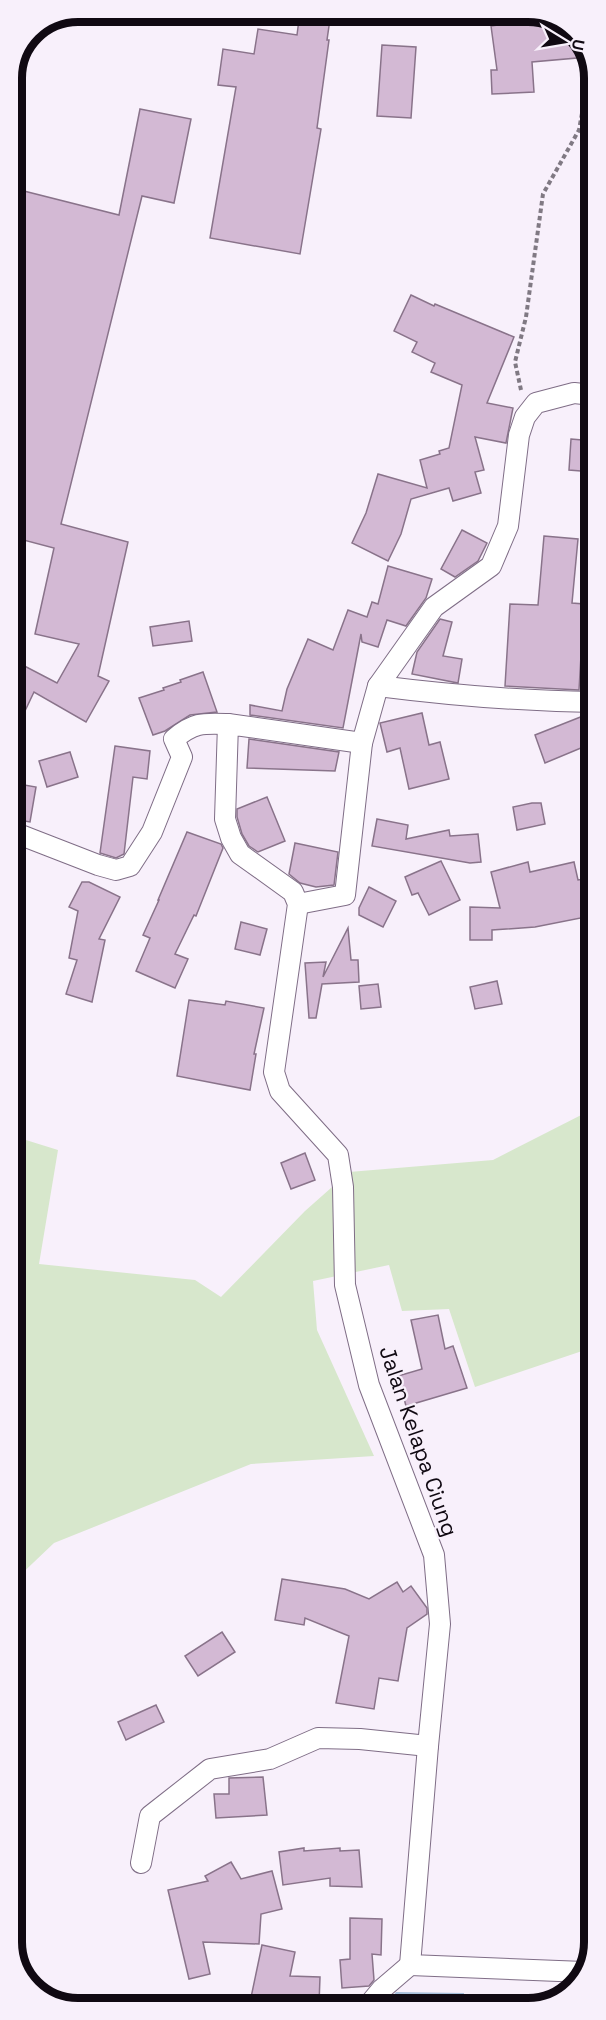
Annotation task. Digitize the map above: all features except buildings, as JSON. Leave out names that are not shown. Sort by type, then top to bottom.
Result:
[{"type":"street","points":[[228,724],[225,819],[231,838],[240,854],[293,892],[298,904],[345,895],[362,743],[378,686],[434,607],[491,566],[508,526],[519,435],[525,417],[536,403],[574,393],[584,394]]},
{"type":"street","points":[[378,686],[432,693],[545,702],[584,702]]},
{"type":"street","points":[[22,835],[98,865],[116,870],[130,866],[152,832],[182,757],[174,739],[188,727],[203,723],[228,724],[362,743]]},
{"type":"street","name":"Jalan Kelapa Ciung","points":[[298,904],[274,1072],[280,1091],[338,1155],[343,1187],[345,1285],[350,1307],[369,1385],[434,1555],[441,1624],[428,1746],[410,1965]]},
{"type":"street","points":[[141,1863],[150,1816],[210,1769],[270,1759],[318,1738],[360,1738],[428,1746]]},
{"type":"street","points":[[375,1998],[410,1965],[575,1972]]},
{"type":"path","points":[[525,417],[515,362],[526,317],[543,194],[579,130],[584,102]]},
{"type":"green space","points":[[584,1114],[584,1350],[475,1387],[449,1309],[402,1311],[389,1265],[313,1281],[317,1330],[374,1456],[251,1464],[54,1543],[22,1573],[22,1139],[58,1150],[39,1264],[195,1280],[221,1297],[305,1211],[349,1172],[493,1160]]},
{"type":"water","points":[[396,1992],[464,1993],[464,1998],[392,1998]]}]
